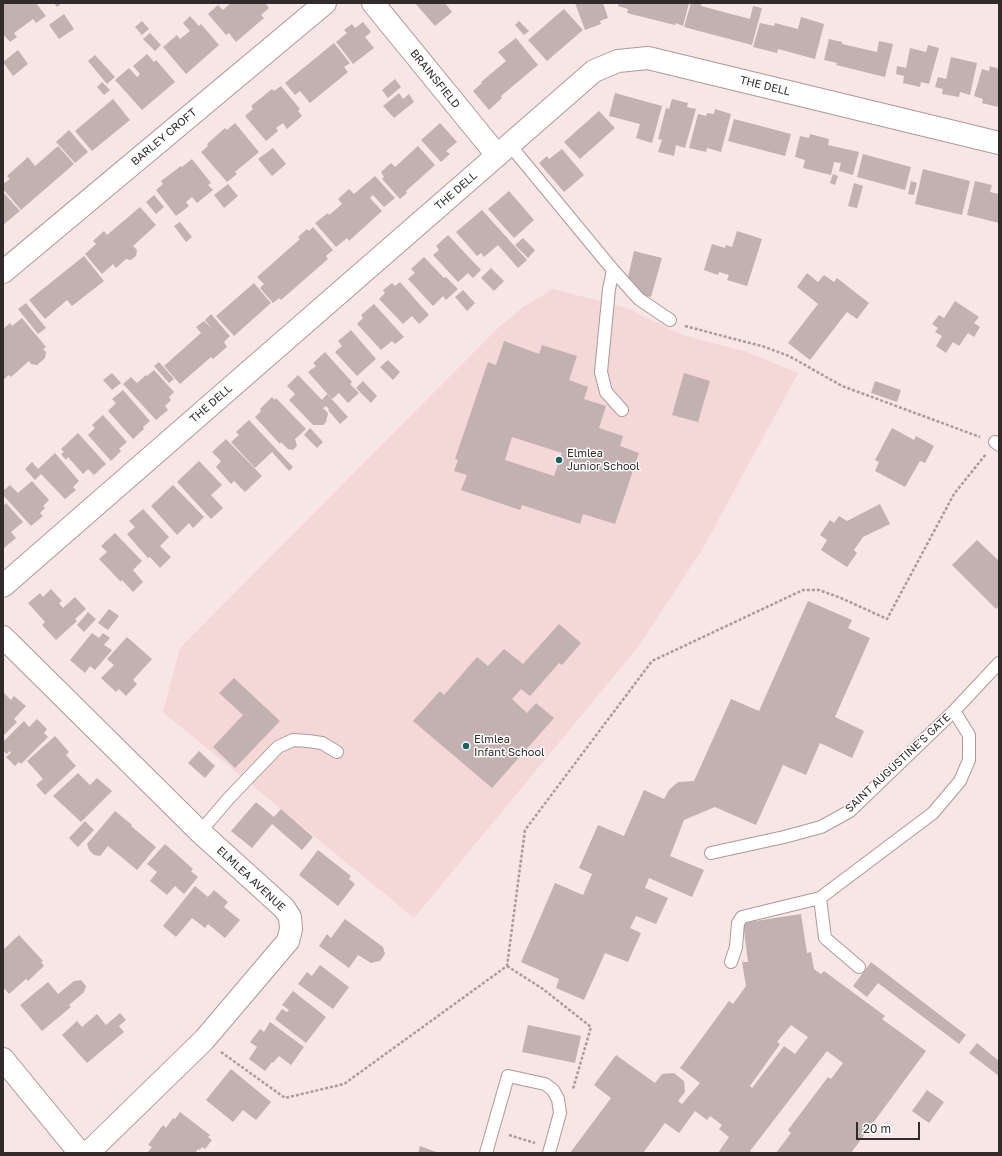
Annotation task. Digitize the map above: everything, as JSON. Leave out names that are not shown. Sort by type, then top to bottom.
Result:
[{"type":"street","name":"BARLEY CROFT","points":[[3,272],[325,3]]},
{"type":"street","name":"BRAINSFIELD","points":[[373,3],[503,150]]},
{"type":"street","name":"THE DELL","points":[[3,586],[594,71],[618,61],[648,58],[999,143]]},
{"type":"street","name":"ELMLEA AVENUE","points":[[3,637],[200,832],[284,908],[290,917],[291,929],[288,941],[204,1040],[88,1153]]},
{"type":"street","points":[[3,1059],[80,1153]]},
{"type":"lane","points":[[503,150],[639,299],[670,320]]},
{"type":"lane","points":[[613,270],[609,289],[601,372],[606,392],[622,410]]},
{"type":"lane","name":"SAINT AUGUSTINE'S GATE","points":[[711,853],[784,837],[821,827],[850,811],[954,711],[999,663]]},
{"type":"lane","points":[[731,962],[736,948],[738,923],[742,917],[820,898],[933,813],[960,781],[969,760],[970,735],[954,711]]},
{"type":"lane","points":[[200,832],[229,798],[278,747],[293,740],[308,740],[322,743],[337,752]]},
{"type":"lane","points":[[820,898],[825,938],[859,967]]},
{"type":"lane","points":[[486,1153],[508,1076],[545,1084],[553,1090],[558,1099],[560,1113],[549,1153]]},
{"type":"path","points":[[204,1040],[285,1098],[344,1084],[507,966],[525,830],[652,661],[803,590],[819,590],[841,598],[887,619],[954,494],[997,444],[842,386],[789,356],[765,347],[685,326],[670,320]]},
{"type":"path","points":[[507,966],[543,989],[591,1026],[571,1094]]},
{"type":"shaded area","name":"Elmlea Junior School","points":[[553,289],[627,308],[682,335],[747,352],[798,373],[703,548],[638,647],[414,918],[163,712],[180,648],[496,330],[522,308]]},
{"type":"building","points":[[4,3],[36,3],[46,16],[36,23],[33,19],[14,33],[17,37],[10,42],[3,34]]},
{"type":"building","points":[[54,3],[62,3],[57,7]]},
{"type":"building","points":[[231,3],[265,3],[269,8],[261,15],[264,18],[236,42],[229,33],[226,35],[208,14],[218,5],[223,10]]},
{"type":"building","points":[[415,3],[445,3],[452,12],[435,26]]},
{"type":"building","points":[[575,3],[603,3],[608,18],[600,21],[601,24],[585,30]]},
{"type":"building","points":[[619,3],[689,3],[683,26],[676,23],[675,25],[627,13],[628,9],[618,6]]},
{"type":"building","points":[[691,3],[702,3],[701,6],[750,19],[753,6],[762,8],[752,45],[684,27]]},
{"type":"building","points":[[564,9],[583,30],[547,61],[528,40]]},
{"type":"building","points":[[64,14],[74,29],[59,39],[49,25]]},
{"type":"building","points":[[190,16],[199,26],[201,24],[219,45],[186,74],[163,47],[177,35],[180,39],[190,31],[183,23]]},
{"type":"building","points":[[801,17],[824,24],[815,59],[778,49],[777,53],[753,47],[760,23],[774,26],[775,23],[798,29]]},
{"type":"building","points":[[142,21],[149,29],[142,35],[135,27]]},
{"type":"building","points":[[519,21],[529,31],[524,35],[515,25]]},
{"type":"building","points":[[363,22],[371,32],[365,37],[374,48],[353,64],[336,42],[347,33],[344,30],[352,24],[355,28]]},
{"type":"building","points":[[150,33],[161,45],[155,51],[143,39]]},
{"type":"building","points":[[516,38],[538,65],[501,96],[502,98],[489,110],[473,91],[482,83],[481,82],[506,61],[498,52]]},
{"type":"building","points":[[829,39],[842,42],[842,44],[877,52],[879,41],[893,44],[885,77],[836,65],[837,63],[824,60]]},
{"type":"building","points":[[334,43],[350,63],[344,67],[348,72],[310,103],[300,91],[295,95],[285,83]]},
{"type":"building","points":[[928,45],[939,48],[929,84],[921,82],[920,87],[903,83],[904,76],[896,74],[897,66],[906,68],[910,48],[926,52]]},
{"type":"building","points":[[18,50],[28,64],[13,76],[3,62]]},
{"type":"building","points":[[147,54],[154,62],[156,60],[175,82],[142,110],[115,80],[129,68],[137,77],[140,74],[133,66]]},
{"type":"building","points":[[95,55],[115,77],[107,84],[88,61]]},
{"type":"building","points":[[951,57],[977,63],[970,95],[960,92],[959,97],[942,94],[943,89],[935,87],[938,77],[946,79]]},
{"type":"building","points":[[990,66],[999,69],[998,107],[982,103],[983,99],[974,96],[982,69],[989,71]]},
{"type":"building","points":[[395,79],[401,87],[388,98],[382,90]]},
{"type":"building","points":[[102,82],[110,90],[104,95],[97,87]]},
{"type":"building","points":[[281,86],[300,109],[298,111],[302,116],[287,129],[283,123],[276,128],[278,131],[266,141],[245,116],[253,109],[251,106],[272,89],[274,91]]},
{"type":"building","points":[[399,93],[403,99],[409,94],[414,102],[394,118],[383,106]]},
{"type":"building","points":[[615,93],[662,106],[652,143],[636,138],[640,124],[609,116]]},
{"type":"building","points":[[113,99],[130,120],[92,151],[75,131]]},
{"type":"building","points":[[672,99],[688,103],[687,107],[696,109],[685,148],[676,145],[674,156],[658,152],[662,140],[658,139],[666,108],[669,109]]},
{"type":"building","points":[[715,109],[731,114],[721,152],[707,148],[706,152],[689,148],[698,114],[706,116],[707,113],[714,114]]},
{"type":"building","points":[[599,111],[615,128],[580,159],[564,142]]},
{"type":"building","points":[[734,119],[791,134],[785,156],[728,141]]},
{"type":"building","points":[[235,123],[259,152],[235,172],[237,174],[227,182],[201,152],[208,146],[207,144],[225,128],[227,130]]},
{"type":"building","points":[[440,123],[457,142],[446,151],[450,154],[441,162],[421,140]]},
{"type":"building","points":[[69,130],[88,152],[75,163],[56,142]]},
{"type":"building","points":[[810,134],[829,139],[828,145],[859,152],[853,175],[839,171],[841,163],[834,162],[831,175],[803,168],[805,160],[795,157],[800,136],[809,138]]},
{"type":"building","points":[[58,146],[74,164],[21,210],[3,189],[3,184],[10,179],[7,176],[28,157],[35,166]]},
{"type":"building","points":[[418,146],[435,165],[406,191],[407,193],[400,199],[382,179],[384,177],[381,172],[391,163],[395,167]]},
{"type":"building","points":[[273,148],[286,164],[272,176],[258,159]]},
{"type":"building","points":[[562,149],[584,175],[564,192],[539,163],[547,156],[549,159]]},
{"type":"building","points":[[863,154],[911,167],[905,190],[857,177]]},
{"type":"building","points":[[192,159],[211,183],[208,185],[213,190],[197,203],[192,197],[186,202],[189,206],[176,216],[156,190],[163,184],[161,181]]},
{"type":"building","points":[[923,169],[970,181],[962,215],[915,204]]},
{"type":"building","points":[[833,174],[838,176],[835,185],[830,183]]},
{"type":"building","points":[[375,176],[395,198],[384,207],[373,195],[370,198],[382,211],[349,241],[347,238],[336,247],[315,223],[328,213],[329,215],[342,204],[338,199],[349,189],[354,194]]},
{"type":"building","points":[[911,181],[917,183],[914,195],[908,194]]},
{"type":"building","points":[[975,181],[992,185],[990,192],[999,194],[999,223],[967,215]]},
{"type":"building","points":[[854,183],[863,186],[857,208],[848,206]]},
{"type":"building","points":[[228,184],[238,196],[224,208],[214,195]]},
{"type":"building","points":[[509,191],[534,220],[514,238],[488,209]]},
{"type":"building","points":[[3,192],[20,211],[3,225]]},
{"type":"building","points":[[154,195],[164,207],[156,214],[146,202]]},
{"type":"building","points":[[140,207],[156,225],[133,246],[137,250],[136,256],[131,260],[126,259],[116,268],[113,264],[102,274],[85,254],[96,244],[93,241],[104,231],[107,235]]},
{"type":"building","points":[[482,210],[527,260],[518,268],[498,245],[484,257],[481,253],[477,256],[456,232]]},
{"type":"building","points":[[180,222],[192,237],[186,242],[174,226]]},
{"type":"building","points":[[313,227],[333,250],[326,256],[328,259],[281,300],[279,298],[273,303],[260,288],[264,284],[257,277],[300,239],[298,237],[307,229],[309,231]]},
{"type":"building","points":[[737,231],[762,239],[747,286],[727,280],[729,275],[719,272],[718,275],[704,270],[712,244],[725,248],[726,245],[732,247]]},
{"type":"building","points":[[448,235],[481,270],[473,278],[468,273],[458,282],[433,255],[439,250],[436,246]]},
{"type":"building","points":[[523,238],[535,250],[528,258],[515,245]]},
{"type":"building","points":[[634,251],[662,258],[651,297],[639,294],[627,281]]},
{"type":"building","points":[[84,256],[104,281],[72,306],[67,300],[45,319],[29,300]]},
{"type":"building","points":[[424,257],[444,278],[446,277],[458,289],[446,300],[443,296],[433,306],[408,279],[415,273],[411,269]]},
{"type":"building","points":[[491,268],[504,281],[494,291],[481,278]]},
{"type":"building","points":[[807,273],[818,282],[824,275],[834,282],[837,278],[869,303],[857,319],[847,312],[810,360],[788,343],[818,304],[797,287]]},
{"type":"building","points":[[400,282],[429,315],[419,324],[412,316],[403,324],[379,299],[385,293],[383,290],[392,283],[395,286]]},
{"type":"building","points":[[254,283],[271,303],[234,336],[216,316]]},
{"type":"building","points":[[463,290],[475,303],[467,311],[455,297]]},
{"type":"building","points":[[955,301],[979,317],[974,323],[980,327],[974,337],[968,333],[959,346],[953,342],[946,353],[936,346],[942,336],[935,332],[938,328],[932,324],[939,315],[944,318]]},
{"type":"building","points":[[26,303],[46,328],[38,334],[18,309]]},
{"type":"building","points":[[374,304],[404,337],[395,344],[392,341],[381,350],[357,324],[363,318],[361,315]]},
{"type":"building","points":[[211,314],[230,336],[224,342],[227,347],[213,359],[211,357],[180,384],[164,366],[201,333],[196,327],[204,321],[212,329],[205,320]]},
{"type":"building","points":[[22,318],[46,347],[43,349],[46,352],[45,358],[37,365],[31,364],[29,361],[11,377],[9,375],[3,380],[3,329],[10,323],[12,326]]},
{"type":"building","points":[[351,330],[376,359],[357,376],[335,352],[342,346],[338,341]]},
{"type":"building","points":[[504,341],[539,354],[542,345],[577,356],[569,380],[588,387],[584,399],[606,406],[599,428],[623,436],[620,446],[639,453],[615,524],[583,514],[580,524],[522,505],[520,510],[461,490],[467,475],[454,471],[458,460],[455,459],[488,362],[496,365]],"holes":[[[512,437],[562,453],[554,476],[505,460]]]},
{"type":"building","points":[[325,352],[352,382],[350,384],[359,393],[348,403],[339,393],[332,399],[308,372],[316,366],[313,363]]},
{"type":"building","points":[[388,360],[400,372],[393,380],[380,367]]},
{"type":"building","points":[[159,362],[174,379],[169,383],[154,366]]},
{"type":"building","points":[[154,370],[174,392],[169,397],[171,400],[165,406],[168,410],[156,420],[123,384],[131,377],[137,383]]},
{"type":"building","points":[[112,373],[121,383],[112,390],[103,380]]},
{"type":"building","points":[[684,373],[710,381],[698,422],[672,415]]},
{"type":"building","points":[[298,375],[322,400],[327,394],[348,417],[340,424],[326,406],[323,408],[328,413],[326,422],[323,425],[313,425],[289,400],[295,394],[287,386]]},
{"type":"building","points":[[363,381],[377,396],[371,403],[356,388]]},
{"type":"building","points":[[875,381],[901,390],[897,402],[871,393]]},
{"type":"building","points":[[123,390],[150,421],[133,439],[108,411],[116,403],[112,399]]},
{"type":"building","points":[[272,397],[275,400],[276,398],[306,429],[295,439],[297,446],[293,450],[288,449],[281,442],[280,444],[255,417],[261,411],[260,409]]},
{"type":"building","points":[[103,415],[127,442],[119,449],[121,451],[111,461],[88,435],[95,428],[92,425]]},
{"type":"building","points":[[249,420],[293,467],[289,471],[272,452],[255,468],[231,442],[239,435],[236,432]]},
{"type":"building","points":[[310,428],[323,442],[317,448],[304,435]]},
{"type":"building","points":[[892,428],[914,440],[916,436],[934,446],[925,463],[920,461],[905,487],[875,471],[879,462],[875,460]]},
{"type":"building","points":[[78,433],[106,464],[94,475],[88,469],[83,474],[68,457],[66,460],[61,454],[64,452],[61,449]]},
{"type":"building","points":[[226,439],[262,476],[245,492],[234,481],[231,484],[216,467],[221,461],[212,452]]},
{"type":"building","points":[[55,453],[79,481],[73,487],[76,490],[65,499],[41,474],[35,480],[25,469],[32,462],[38,469]]},
{"type":"building","points":[[199,461],[222,485],[211,495],[223,508],[211,519],[177,482]]},
{"type":"building","points":[[32,481],[49,500],[43,506],[45,508],[40,513],[43,516],[31,526],[3,495],[3,491],[10,485],[18,493]]},
{"type":"building","points":[[173,485],[204,517],[193,528],[189,523],[177,535],[151,506]]},
{"type":"building","points":[[6,503],[23,522],[11,532],[16,538],[4,548],[3,506]]},
{"type":"building","points":[[880,504],[890,524],[863,537],[854,550],[857,553],[847,567],[821,550],[827,540],[820,535],[830,520],[834,523],[839,516],[847,521]]},
{"type":"building","points":[[143,509],[169,537],[160,546],[171,557],[160,568],[150,557],[148,558],[127,534],[135,527],[129,521]]},
{"type":"building","points":[[115,533],[142,561],[133,570],[143,582],[133,592],[99,559],[107,552],[101,546]]},
{"type":"building","points":[[977,540],[999,561],[999,606],[996,609],[952,565]]},
{"type":"building","points":[[51,589],[62,601],[59,603],[63,608],[75,597],[86,609],[75,619],[77,621],[56,640],[42,625],[45,622],[28,603],[40,593],[43,597]]},
{"type":"building","points":[[808,601],[852,620],[848,628],[870,638],[835,717],[864,731],[852,758],[820,743],[806,775],[783,765],[756,825],[715,807],[684,820],[670,856],[704,870],[692,897],[649,878],[645,888],[668,898],[656,924],[636,916],[630,928],[641,933],[628,962],[605,953],[584,1000],[556,988],[559,979],[521,962],[555,883],[583,895],[592,874],[579,868],[598,825],[624,836],[644,790],[664,799],[669,790],[678,782],[694,781],[731,699],[759,711]]},
{"type":"building","points":[[109,609],[119,616],[108,630],[98,623]]},
{"type":"building","points":[[88,612],[96,619],[84,632],[77,625]]},
{"type":"building","points":[[559,624],[581,643],[562,665],[559,663],[530,696],[521,689],[512,699],[527,713],[536,703],[554,718],[492,788],[413,721],[440,691],[444,695],[477,657],[488,666],[504,649],[523,664]]},
{"type":"building","points":[[92,633],[99,638],[103,633],[110,638],[104,645],[112,650],[95,670],[90,666],[85,673],[70,660]]},
{"type":"building","points":[[127,637],[152,659],[133,680],[137,684],[126,696],[119,689],[116,692],[101,678],[114,665],[107,659]]},
{"type":"building","points":[[234,678],[280,721],[235,768],[213,747],[243,715],[219,693]]},
{"type":"building","points":[[4,693],[11,700],[14,696],[26,706],[14,719],[17,722],[3,736]]},
{"type":"building","points":[[37,719],[47,729],[44,733],[48,737],[21,764],[19,762],[15,766],[6,757],[11,753],[10,751],[7,754],[3,751],[3,742],[24,721],[29,727]]},
{"type":"building","points":[[55,736],[69,752],[66,755],[76,766],[45,795],[36,785],[43,779],[27,761]]},
{"type":"building","points":[[199,751],[215,766],[205,778],[188,763]]},
{"type":"building","points":[[78,773],[90,785],[97,778],[112,791],[81,822],[53,796]]},
{"type":"building","points":[[256,802],[274,817],[281,809],[313,837],[302,850],[272,824],[252,848],[231,831]]},
{"type":"building","points":[[115,811],[156,847],[137,870],[108,846],[100,856],[94,855],[89,850],[87,844]]},
{"type":"building","points":[[85,821],[94,830],[78,847],[69,838]]},
{"type":"building","points":[[165,844],[193,869],[191,871],[198,877],[184,894],[175,886],[167,895],[150,881],[157,872],[147,864]]},
{"type":"building","points":[[318,850],[351,876],[349,879],[355,884],[338,906],[299,875]]},
{"type":"building","points":[[195,886],[208,897],[214,890],[228,902],[224,907],[240,920],[225,938],[208,924],[205,928],[192,918],[176,937],[163,926]]},
{"type":"building","points":[[801,914],[807,953],[811,952],[814,969],[821,974],[824,971],[885,1016],[882,1019],[926,1051],[851,1153],[776,1153],[791,1133],[788,1130],[828,1077],[831,1079],[843,1063],[827,1051],[750,1151],[753,1153],[718,1153],[729,1137],[719,1129],[722,1125],[710,1116],[707,1120],[695,1111],[679,1133],[665,1123],[643,1153],[570,1153],[611,1098],[594,1085],[616,1055],[655,1083],[662,1074],[674,1073],[684,1081],[685,1092],[678,1101],[682,1104],[700,1083],[680,1068],[729,1001],[733,1004],[746,986],[742,962],[748,962],[743,923]],"holes":[[[791,1025],[808,1037],[795,1054],[784,1046],[752,1088],[750,1086],[780,1044],[777,1042]]]},
{"type":"building","points":[[345,919],[383,947],[385,954],[380,961],[371,963],[358,955],[349,968],[319,946],[327,934],[331,938]]},
{"type":"building","points":[[19,935],[43,961],[41,962],[44,966],[28,981],[26,979],[9,994],[3,987],[3,950]]},
{"type":"building","points":[[871,962],[966,1035],[959,1044],[878,983],[867,997],[853,986]]},
{"type":"building","points":[[320,965],[349,987],[333,1009],[298,984],[307,972],[312,976]]},
{"type":"building","points":[[81,980],[86,986],[84,992],[69,1005],[71,1007],[42,1031],[20,1005],[48,982],[58,994],[74,981]]},
{"type":"building","points":[[293,991],[326,1017],[306,1043],[275,1019],[282,1009],[287,1012],[289,1010],[282,1005]]},
{"type":"building","points":[[120,1013],[126,1020],[119,1026],[124,1032],[87,1063],[62,1035],[77,1021],[82,1027],[97,1014],[106,1025]]},
{"type":"building","points":[[270,1022],[304,1047],[291,1065],[279,1056],[265,1071],[249,1059],[257,1047],[250,1042],[260,1029],[264,1032]]},
{"type":"building","points":[[528,1025],[581,1036],[575,1063],[522,1052]]},
{"type":"building","points":[[977,1043],[999,1061],[999,1076],[969,1053]]},
{"type":"building","points":[[231,1069],[271,1102],[256,1120],[243,1110],[233,1122],[206,1100]]},
{"type":"building","points":[[927,1090],[944,1102],[929,1123],[912,1111]]},
{"type":"building","points":[[180,1112],[210,1135],[208,1137],[212,1140],[205,1149],[202,1147],[195,1153],[147,1153],[152,1147],[148,1145],[163,1125],[166,1128],[173,1118],[175,1119]]},
{"type":"building","points":[[420,1146],[439,1153],[418,1153]]},
{"type":"place","name":"Elmlea Junior School","points":[[559,460]]},
{"type":"place","name":"Elmlea Infant School","points":[[466,746]]}]
